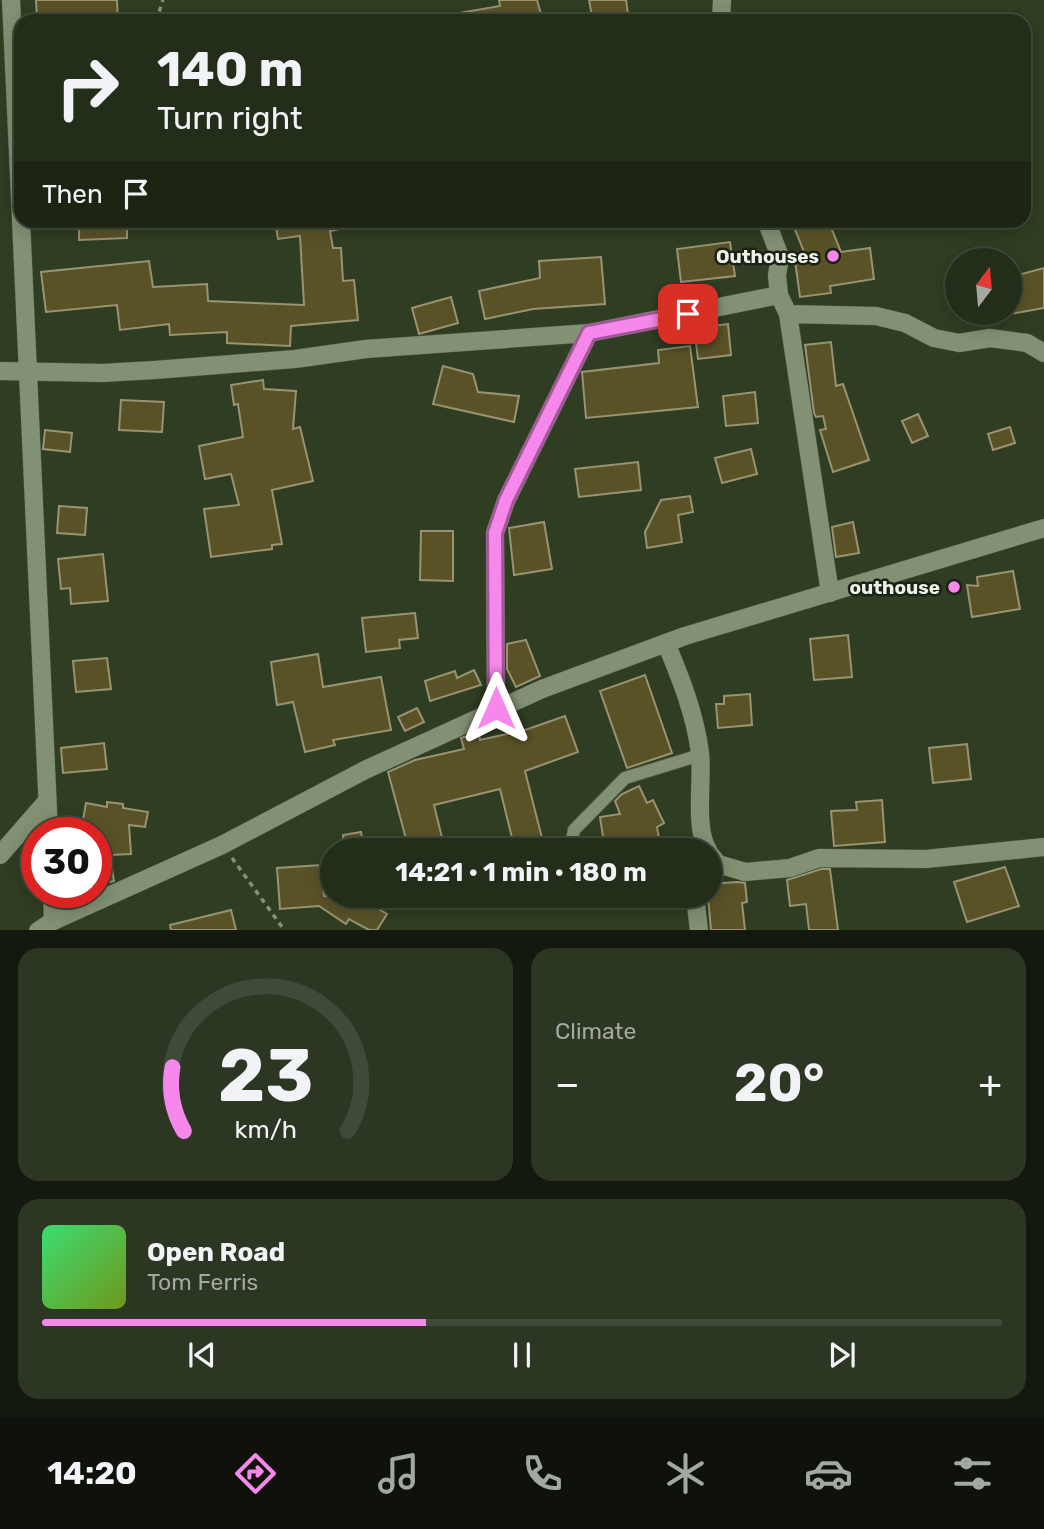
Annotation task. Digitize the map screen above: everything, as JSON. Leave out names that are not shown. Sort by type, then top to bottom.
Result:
[{"type":"street","points":[[10,0],[14,80]]},
{"type":"street","points":[[21,228],[48,817]]},
{"type":"street","points":[[769,228],[780,257],[777,275],[779,295],[788,314],[830,593]]},
{"type":"street","points":[[0,371],[102,373],[180,368],[295,359],[366,349],[589,333],[779,295]]},
{"type":"street","points":[[788,314],[876,316],[905,323],[934,338],[959,343],[990,338],[1027,343],[1044,354]]},
{"type":"street","points":[[496,708],[495,533],[506,500],[589,333]]},
{"type":"street","points":[[45,926],[222,845],[365,769],[496,708],[666,643],[1044,528]]},
{"type":"street","points":[[666,643],[692,707],[700,755],[700,809],[705,838]]},
{"type":"street","points":[[0,855],[47,801]]},
{"type":"street","points":[[722,865],[745,872],[790,868],[819,858],[926,859],[1044,847]]},
{"type":"street","points":[[45,926],[49,908]]},
{"type":"street","points":[[696,908],[699,930]]},
{"type":"lane","points":[[572,838],[573,830],[625,778],[700,755]]},
{"type":"path","points":[[222,845],[285,930]]},
{"type":"building","points":[[36,0],[117,0],[118,14],[37,14]]},
{"type":"building","points":[[499,0],[537,0],[541,14],[459,14],[500,6]]},
{"type":"building","points":[[589,0],[626,0],[628,14],[592,14]]},
{"type":"building","points":[[79,228],[127,228],[127,238],[79,240]]},
{"type":"building","points":[[276,228],[340,228],[330,231],[333,248],[341,248],[343,281],[354,280],[358,320],[291,326],[290,346],[227,343],[227,332],[170,335],[169,324],[120,330],[117,305],[46,312],[41,272],[149,261],[153,287],[207,284],[208,301],[304,305],[300,236],[278,239]]},
{"type":"building","points":[[794,228],[831,228],[841,252],[870,248],[874,279],[830,286],[831,293],[800,297],[795,261],[807,259]]},
{"type":"building","points":[[730,242],[735,276],[681,282],[677,249]]},
{"type":"building","points":[[601,257],[605,304],[533,309],[485,319],[479,291],[540,278],[539,261]]},
{"type":"building","points":[[1044,268],[1044,308],[1022,312],[1022,274]]},
{"type":"building","points":[[451,297],[458,323],[419,334],[412,308]]},
{"type":"building","points":[[728,324],[731,355],[698,359],[694,328]]},
{"type":"building","points":[[831,342],[836,386],[843,384],[869,460],[833,472],[820,430],[826,429],[823,416],[816,417],[814,413],[805,345]]},
{"type":"building","points":[[690,346],[698,407],[586,418],[582,372],[659,363],[658,350]]},
{"type":"building","points":[[443,366],[473,374],[478,392],[519,396],[514,422],[433,404]]},
{"type":"building","points":[[263,380],[264,389],[296,391],[293,429],[300,427],[313,481],[272,490],[282,544],[272,545],[272,549],[211,557],[204,509],[239,505],[231,474],[205,479],[199,446],[243,437],[238,404],[234,405],[231,385]]},
{"type":"building","points":[[755,392],[758,423],[726,426],[723,396]]},
{"type":"building","points":[[121,400],[164,402],[162,432],[119,430]]},
{"type":"building","points":[[918,414],[928,436],[912,443],[902,421]]},
{"type":"building","points":[[1010,427],[1015,443],[993,450],[988,434]]},
{"type":"building","points":[[45,430],[72,433],[70,452],[43,449]]},
{"type":"building","points":[[751,449],[757,474],[722,483],[715,458]]},
{"type":"building","points":[[638,462],[641,490],[579,497],[575,469]]},
{"type":"building","points":[[690,496],[693,512],[678,515],[682,542],[647,548],[645,532],[661,500]]},
{"type":"building","points":[[59,506],[87,508],[85,535],[57,533]]},
{"type":"building","points":[[544,522],[552,569],[514,575],[509,528]]},
{"type":"building","points":[[853,522],[859,553],[836,557],[832,527]]},
{"type":"building","points":[[421,531],[453,531],[453,581],[420,580]]},
{"type":"building","points":[[103,554],[108,601],[71,604],[70,588],[61,589],[58,559]]},
{"type":"building","points":[[1013,571],[1020,609],[972,617],[967,585],[978,586],[977,577]]},
{"type":"building","points":[[415,613],[418,638],[399,640],[400,648],[366,652],[362,618]]},
{"type":"building","points":[[848,635],[852,677],[814,680],[810,639]]},
{"type":"building","points":[[526,640],[540,676],[516,687],[507,669],[507,644]]},
{"type":"building","points":[[318,654],[323,687],[381,677],[391,730],[333,740],[335,745],[305,752],[293,702],[277,705],[271,662]]},
{"type":"building","points":[[107,658],[111,689],[76,692],[73,661]]},
{"type":"building","points":[[474,670],[481,685],[430,701],[425,681],[455,671],[457,678]]},
{"type":"building","points":[[645,675],[672,753],[627,768],[600,691]]},
{"type":"building","points":[[750,694],[752,725],[718,728],[716,704],[724,704],[724,696]]},
{"type":"building","points":[[417,708],[424,722],[405,731],[398,717]]},
{"type":"building","points":[[565,716],[578,752],[525,771],[542,838],[512,838],[500,789],[434,805],[442,838],[406,838],[388,772],[415,760],[464,749],[461,738],[464,737],[479,734],[480,740],[525,730]]},
{"type":"building","points":[[104,743],[107,769],[63,773],[61,748]]},
{"type":"building","points":[[967,744],[971,779],[933,783],[929,748]]},
{"type":"building","points":[[639,786],[647,803],[653,800],[664,823],[657,827],[659,838],[603,838],[600,817],[620,814],[615,801],[622,794]]},
{"type":"building","points":[[882,800],[885,842],[834,846],[831,811],[857,810],[856,802]]},
{"type":"building","points":[[107,802],[148,812],[145,827],[129,825],[131,854],[112,855],[112,817],[84,817],[86,803],[107,807]]},
{"type":"building","points":[[361,832],[362,838],[343,838],[343,835]]},
{"type":"building","points":[[320,865],[320,907],[280,909],[277,868]]},
{"type":"building","points":[[1005,867],[1019,906],[967,922],[954,882]]},
{"type":"building","points":[[821,869],[830,869],[838,930],[809,930],[806,904],[790,906],[787,880]]},
{"type":"building","points":[[722,883],[745,883],[747,902],[742,903],[745,930],[711,930],[709,908],[722,908]]},
{"type":"building","points":[[322,908],[377,908],[387,914],[377,930],[369,930],[349,919],[346,924]]},
{"type":"building","points":[[231,910],[236,930],[171,930],[170,925]]},
{"type":"place","name":"Outhouses","points":[[833,256]]},
{"type":"place","name":"outhouse","points":[[954,587]]},
{"type":"route","points":[[496,708],[495,533],[506,500],[589,333],[688,314]]}]
